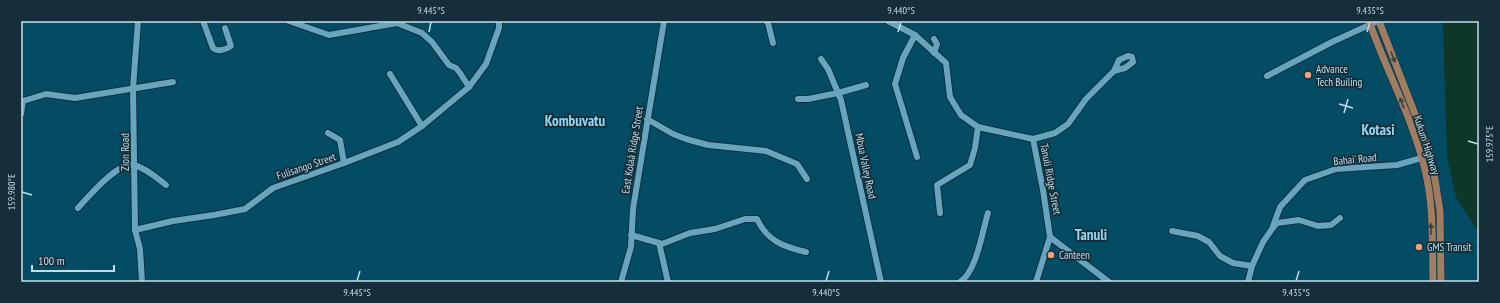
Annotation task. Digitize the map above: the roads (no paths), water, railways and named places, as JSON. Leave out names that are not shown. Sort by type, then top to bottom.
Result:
[{"type":"main road","name":"Kukum Highway","points":[[1379,21],[1430,156],[1440,211],[1441,282]]},
{"type":"main road","name":"Kukum Highway","points":[[1370,22],[1422,158],[1430,197],[1433,282]]},
{"type":"street","name":"Zion Road","points":[[138,21],[133,88],[135,230],[140,249],[142,282]]},
{"type":"street","points":[[203,21],[212,48],[218,51],[231,46],[225,28]]},
{"type":"street","points":[[289,21],[329,35],[397,23],[422,33],[432,42],[450,65],[456,68],[469,87]]},
{"type":"street","name":"Fulisango Street","points":[[135,230],[173,220],[214,215],[245,209],[272,188],[344,163],[398,142],[422,126],[469,87],[486,64],[499,28],[500,21]]},
{"type":"street","name":"East Kolaá Ridge Street","points":[[621,282],[631,247],[633,209],[664,21]]},
{"type":"street","points":[[766,21],[768,23],[773,43]]},
{"type":"street","name":"Tanuli Ridge Street","points":[[888,21],[915,36],[946,63],[950,97],[961,115],[978,127],[1033,139],[1045,198],[1050,237],[1036,282]]},
{"type":"street","points":[[1267,76],[1370,22],[1379,21]]},
{"type":"street","points":[[915,36],[904,58],[895,84],[917,157]]},
{"type":"street","points":[[934,40],[937,44],[934,53]]},
{"type":"street","name":"Mbua Valley Road","points":[[822,59],[828,69],[841,100],[881,282]]},
{"type":"street","points":[[1033,139],[1055,133],[1068,124],[1086,99],[1114,71]]},
{"type":"street","points":[[390,74],[422,126]]},
{"type":"street","points":[[21,114],[23,101],[46,94],[75,98],[173,82]]},
{"type":"street","points":[[798,99],[808,100],[866,85]]},
{"type":"street","points":[[647,119],[673,134],[708,145],[766,151],[798,164],[807,178]]},
{"type":"street","points":[[940,213],[937,185],[970,165],[976,148],[978,127]]},
{"type":"street","points":[[328,133],[340,140],[344,163]]},
{"type":"street","name":"Bahai' Road","points":[[1248,282],[1252,266],[1262,242],[1272,229],[1280,207],[1305,180],[1336,169],[1397,165],[1430,156]]},
{"type":"street","points":[[78,208],[102,182],[125,166],[135,165],[153,175],[166,185]]},
{"type":"street","points":[[960,282],[970,270],[976,256],[988,213]]},
{"type":"street","points":[[1272,229],[1277,223],[1299,220],[1318,226],[1331,225],[1340,218]]},
{"type":"street","points":[[631,236],[659,243],[690,233],[715,229],[745,219],[756,219],[761,228],[772,238],[796,250],[806,252]]},
{"type":"street","points":[[1172,230],[1198,236],[1209,242],[1220,256],[1233,263],[1252,266]]},
{"type":"street","points":[[1050,237],[1109,282]]},
{"type":"street","points":[[659,243],[668,282]]},
{"type":"place","name":"Advance Tech Builing","points":[[1308,75]]},
{"type":"place","name":"GMS Transit","points":[[1419,247]]},
{"type":"place","name":"Canteen","points":[[1051,255]]},
{"type":"district","name":"Kombuvatu","points":[[575,120]]},
{"type":"district","name":"Kotasi","points":[[1378,129]]},
{"type":"district","name":"Tanuli","points":[[1091,234]]}]
